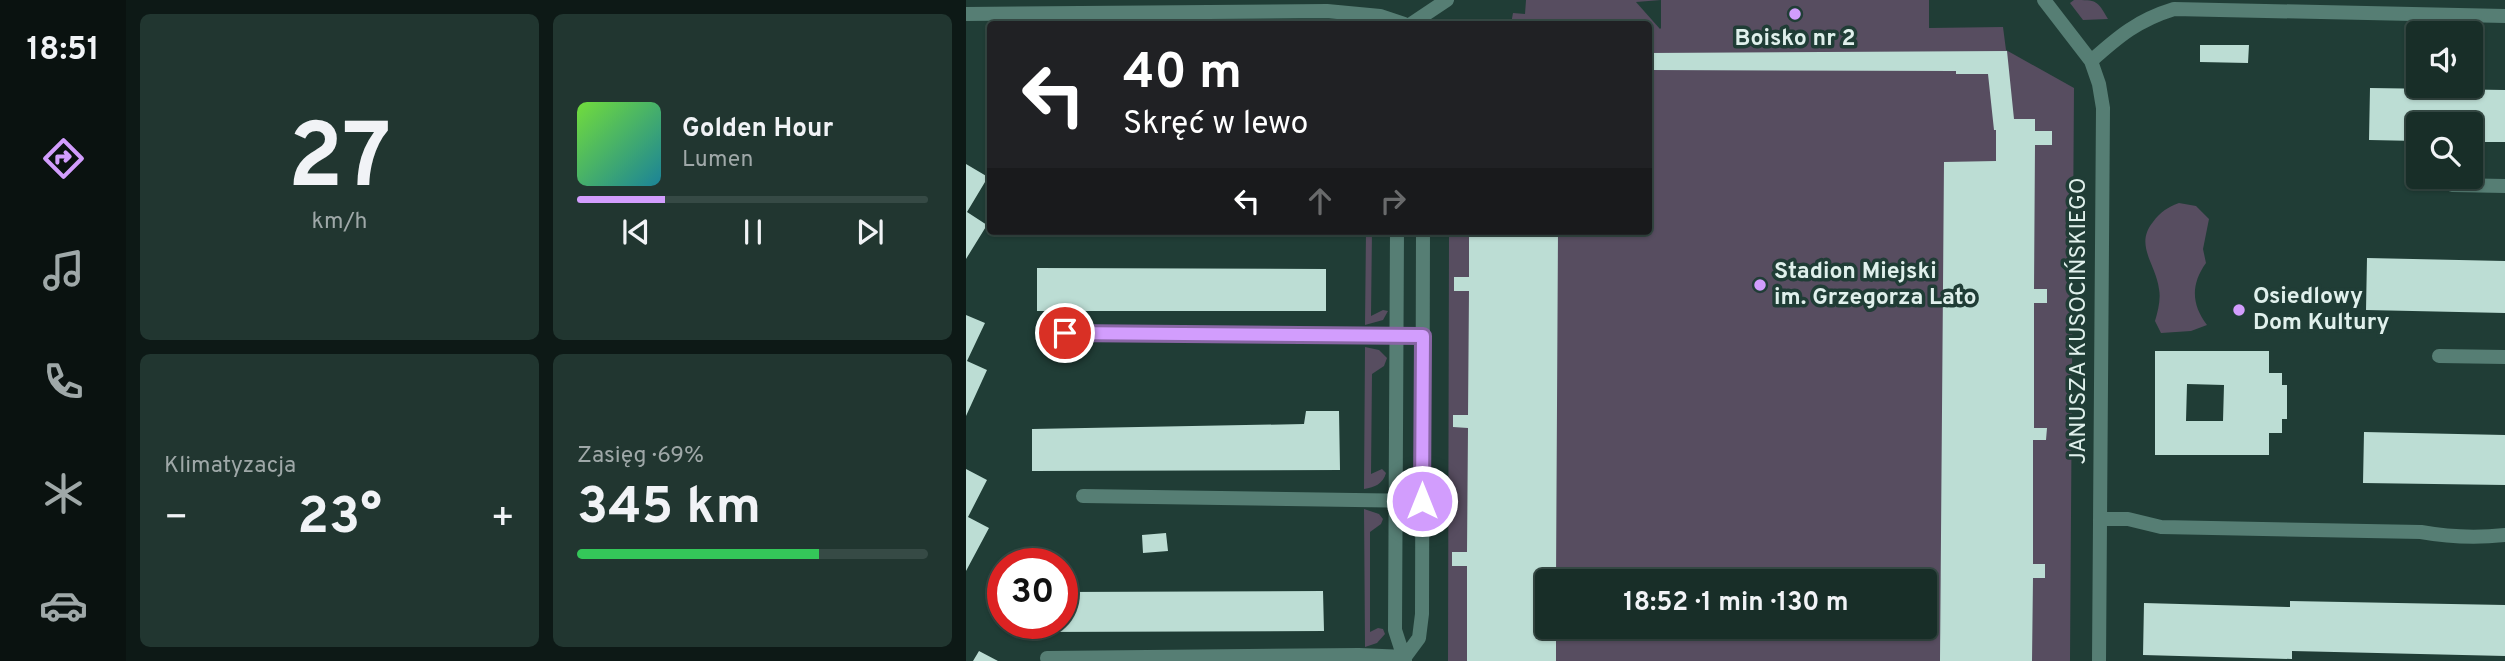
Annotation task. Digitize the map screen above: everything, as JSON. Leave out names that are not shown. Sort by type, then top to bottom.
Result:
[{"type":"street","points":[[1416,21],[1447,0]]},
{"type":"street","name":"JANUSZA KUSOCIŃSKIEGO","points":[[2044,0],[2091,61],[2103,108],[2099,661]]},
{"type":"street","points":[[2091,61],[2136,24],[2174,9],[2505,16]]},
{"type":"street","points":[[966,14],[1327,11],[1380,16],[1395,21]]},
{"type":"street","points":[[2483,186],[2505,186]]},
{"type":"street","points":[[1396,235],[1395,630],[1405,659]]},
{"type":"street","points":[[1405,659],[1419,638],[1422,614],[1423,235]]},
{"type":"street","points":[[1065,333],[1423,336]]},
{"type":"street","points":[[2439,356],[2505,357]]},
{"type":"street","points":[[1083,496],[1422,501]]},
{"type":"street","points":[[2100,519],[2128,519],[2161,527],[2421,532],[2447,537],[2505,535]]},
{"type":"street","points":[[1047,658],[1359,654],[1405,659]]},
{"type":"shaded area","name":"Stadion Miejski im. Grzegorza Lato","points":[[1526,0],[1661,0],[1929,0],[1929,28],[2003,27],[2006,50],[2074,88],[2070,661],[1448,661],[1449,235],[1652,235],[1652,21],[1512,21],[1513,13],[1525,14]],"holes":[[[1661,0],[1660,29],[1636,2]]]},
{"type":"shaded area","points":[[2074,0],[2096,2],[2108,19],[2083,20],[2070,3]]},
{"type":"shaded area","points":[[2179,203],[2196,206],[2209,219],[2203,249],[2206,263],[2198,279],[2195,294],[2198,309],[2207,325],[2191,331],[2161,333],[2155,321],[2159,289],[2146,239],[2148,230],[2158,215]]},
{"type":"shaded area","points":[[1366,235],[1372,235],[1371,316],[1383,310],[1388,311],[1383,320],[1365,325]]},
{"type":"shaded area","points":[[1365,347],[1379,350],[1387,358],[1384,366],[1372,374],[1371,474],[1382,469],[1386,473],[1378,484],[1364,489]]},
{"type":"shaded area","points":[[1364,509],[1379,514],[1383,519],[1381,524],[1370,532],[1370,632],[1378,628],[1383,629],[1385,634],[1377,643],[1365,647]]},
{"type":"building","points":[[2200,45],[2249,45],[2248,63],[2200,62]]},
{"type":"building","points":[[2007,51],[2014,119],[2035,119],[2035,131],[2052,131],[2052,145],[2035,145],[2034,289],[2047,289],[2047,303],[2034,303],[2034,428],[2047,428],[2046,440],[2033,440],[2033,564],[2045,564],[2045,578],[2033,578],[2032,661],[1940,661],[1944,162],[1996,161],[1996,130],[1988,74],[1956,74],[1956,71],[1652,70],[1652,53]]},
{"type":"building","points":[[2370,88],[2406,89],[2406,98],[2483,98],[2483,90],[2505,90],[2505,142],[2483,142],[2483,112],[2406,112],[2406,141],[2369,140]]},
{"type":"building","points":[[966,164],[987,176],[967,212],[987,225],[966,259]]},
{"type":"building","points":[[1469,235],[1558,235],[1556,569],[1535,569],[1535,639],[1556,639],[1556,661],[1467,661],[1467,566],[1452,566],[1452,552],[1467,552],[1468,428],[1453,427],[1453,415],[1468,415],[1469,291],[1454,291],[1454,277],[1469,277]]},
{"type":"building","points":[[2367,258],[2505,261],[2505,313],[2366,310]]},
{"type":"building","points":[[1037,268],[1326,269],[1326,311],[1037,311]]},
{"type":"building","points":[[966,315],[985,323],[967,361],[987,370],[966,416]]},
{"type":"building","points":[[2155,351],[2269,351],[2269,373],[2282,373],[2282,385],[2287,385],[2287,419],[2282,419],[2282,433],[2269,433],[2269,455],[2155,455]],"holes":[[[2187,384],[2224,385],[2223,421],[2186,421]]]},
{"type":"building","points":[[1306,411],[1339,411],[1340,470],[1032,471],[1032,429],[1304,424]]},
{"type":"building","points":[[2364,432],[2505,435],[2505,485],[2363,483]]},
{"type":"building","points":[[966,469],[987,480],[968,517],[989,528],[966,571]]},
{"type":"building","points":[[1166,533],[1168,551],[1143,553],[1142,535]]},
{"type":"building","points":[[1323,591],[1324,631],[1078,632],[1078,592]]},
{"type":"building","points":[[2290,601],[2505,605],[2505,656],[2292,651],[2292,659],[2143,655],[2144,603],[2290,607]]},
{"type":"building","points":[[979,651],[998,661],[973,661]]},
{"type":"place","name":"Boisko nr 2","points":[[1795,14]]},
{"type":"place","name":"Stadion Miejski im. Grzegorza Lato","points":[[1760,285]]},
{"type":"place","name":"Osiedlowy Dom Kultury","points":[[2239,310]]},
{"type":"route","points":[[1065,333],[1423,336],[1422,501]]}]
